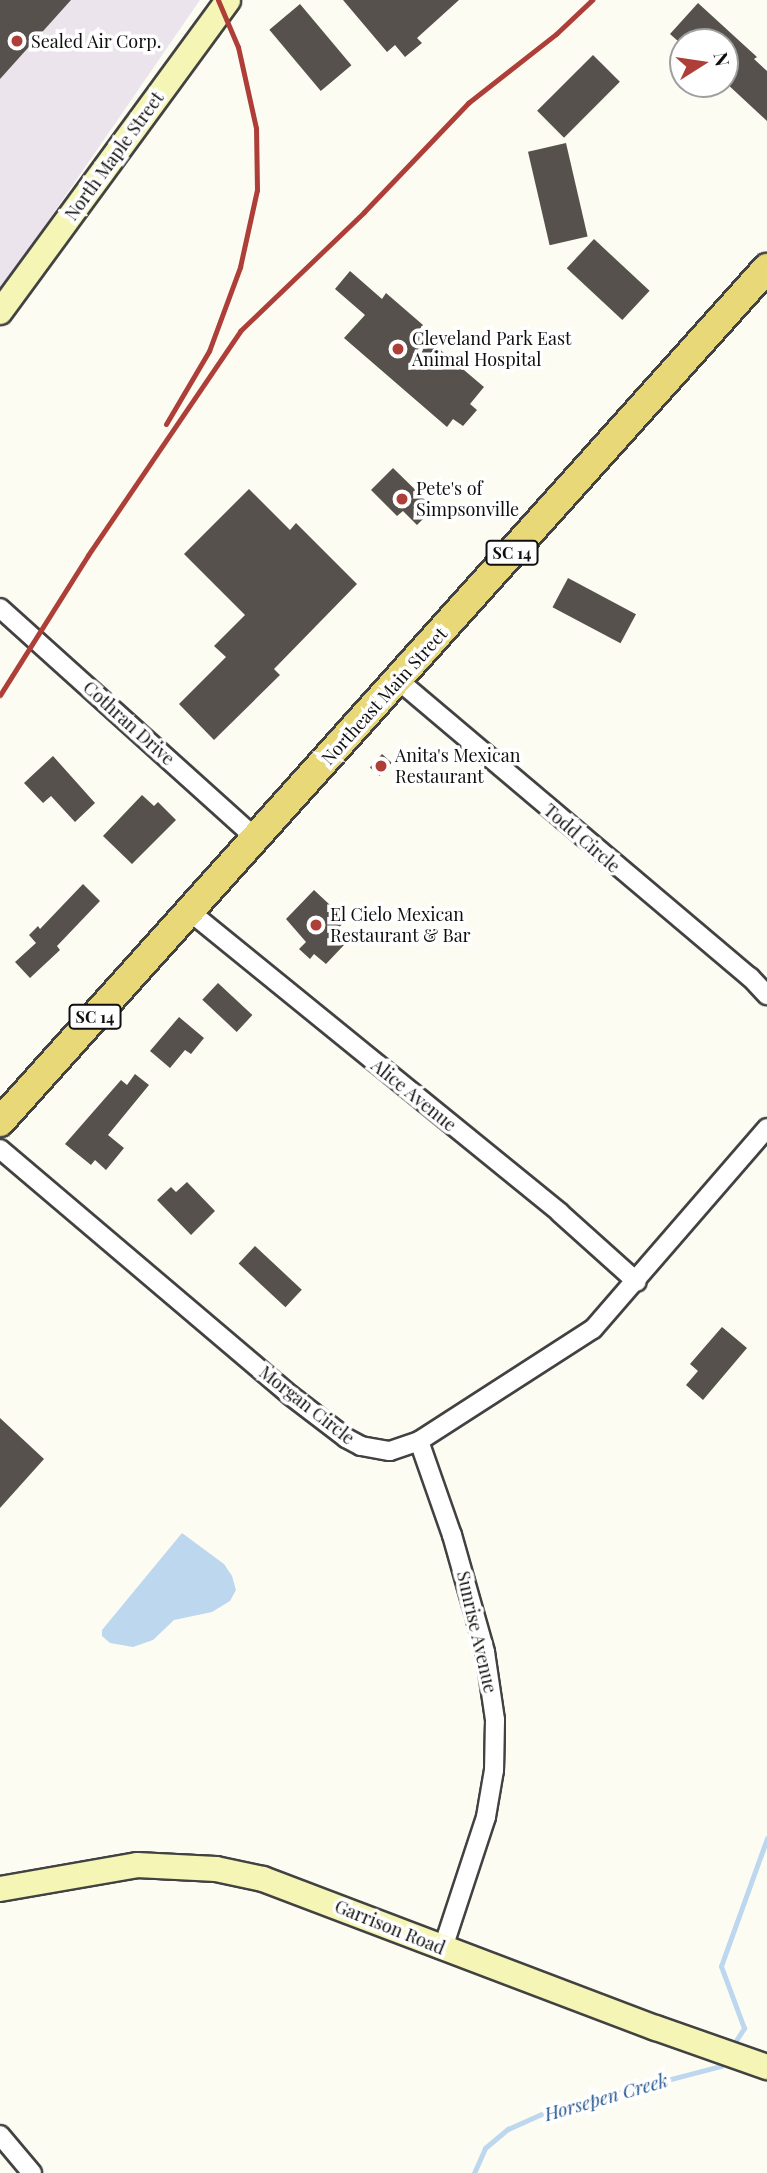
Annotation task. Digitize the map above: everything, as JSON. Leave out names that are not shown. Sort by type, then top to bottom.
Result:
[{"type":"main road","name":"Northeast Main Street","points":[[0,1122],[257,839],[767,268]]},
{"type":"street","name":"North Maple Street","points":[[0,312],[228,0]]},
{"type":"street","name":"Cothran Drive","points":[[0,608],[257,839]]},
{"type":"street","name":"Todd Circle","points":[[398,680],[750,977],[767,995]]},
{"type":"street","name":"Alice Avenue","points":[[189,911],[560,1213],[637,1282]]},
{"type":"street","points":[[637,1282],[767,1128]]},
{"type":"street","name":"Morgan Circle","points":[[0,1149],[290,1395],[346,1438],[361,1446],[390,1451],[419,1441],[593,1329],[637,1282]]},
{"type":"street","name":"Sunrise Avenue","points":[[419,1441],[452,1535],[485,1652],[495,1720],[494,1770],[486,1817],[443,1948]]},
{"type":"street","name":"Garrison Road","points":[[0,1889],[137,1865],[216,1869],[263,1879],[767,2067]]},
{"type":"street","points":[[0,2136],[32,2173]]},
{"type":"shaded area","points":[[0,0],[200,0],[0,291]]},
{"type":"water","points":[[182,1533],[224,1564],[232,1576],[236,1590],[230,1601],[212,1612],[174,1620],[153,1640],[133,1647],[110,1643],[102,1636],[102,1630]]},
{"type":"building","name":"Sealed Air Corp.","points":[[0,0],[71,0],[0,79]]},
{"type":"building","points":[[343,0],[459,0],[417,38],[422,43],[405,57],[395,45],[387,52]]},
{"type":"building","points":[[698,3],[725,28],[675,28]]},
{"type":"building","points":[[300,4],[351,65],[321,91],[269,30]]},
{"type":"building","points":[[739,41],[757,57],[754,59],[767,71],[767,121],[739,95]]},
{"type":"building","points":[[593,55],[620,82],[564,138],[537,111]]},
{"type":"building","points":[[566,143],[588,237],[550,245],[528,152]]},
{"type":"building","points":[[594,239],[650,291],[622,320],[567,268]]},
{"type":"building","name":"Cleveland Park East Animal Hospital","points":[[350,271],[382,299],[386,293],[423,325],[418,331],[484,387],[470,404],[477,410],[463,426],[453,419],[447,427],[344,338],[365,315],[335,289]]},
{"type":"building","name":"Pete's of Simpsonville","points":[[393,468],[434,508],[417,525],[403,511],[397,516],[371,490]]},
{"type":"building","points":[[249,489],[290,530],[296,523],[357,584],[274,669],[280,675],[214,740],[179,704],[226,657],[214,646],[245,615],[184,554]]},
{"type":"building","points":[[568,578],[636,614],[620,643],[553,607]]},
{"type":"building","name":"Anita's Mexican Restaurant","points":[[382,754],[392,763],[380,776],[370,767]]},
{"type":"building","points":[[53,756],[95,803],[75,822],[51,796],[43,803],[24,783]]},
{"type":"building","points":[[142,795],[154,806],[158,802],[176,820],[132,864],[103,836]]},
{"type":"building","points":[[83,884],[100,901],[57,946],[60,950],[30,978],[15,962],[36,943],[29,935],[38,926],[40,929]]},
{"type":"building","name":"El Cielo Mexican Restaurant & Bar","points":[[314,890],[346,920],[333,934],[344,945],[326,964],[314,954],[310,959],[299,949],[306,942],[286,919]]},
{"type":"building","points":[[218,983],[252,1015],[237,1032],[202,1000]]},
{"type":"building","points":[[179,1017],[204,1038],[191,1054],[185,1050],[170,1068],[150,1051]]},
{"type":"building","points":[[135,1074],[149,1085],[108,1135],[124,1148],[106,1170],[95,1160],[91,1165],[65,1144],[121,1080],[127,1085]]},
{"type":"building","points":[[187,1182],[215,1211],[191,1235],[157,1200],[171,1187],[176,1192]]},
{"type":"building","points":[[255,1246],[302,1290],[285,1307],[239,1264]]},
{"type":"building","points":[[722,1327],[747,1348],[703,1400],[686,1385],[698,1371],[690,1364]]},
{"type":"building","points":[[0,1418],[44,1459],[0,1508]]},
{"type":"waterway","name":"Horsepen Creek","points":[[735,2042],[744,2028],[721,1966],[767,1838]]},
{"type":"waterway","name":"Horsepen Creek","points":[[474,2173],[485,2148],[508,2129],[548,2111],[721,2066]]},
{"type":"railway","points":[[166,424],[209,351],[240,267],[257,190],[256,128],[238,47],[218,0]]},
{"type":"railway","points":[[0,695],[88,555],[240,331],[364,212],[468,103],[556,34],[592,0]]},
{"type":"place","name":"Sealed Air Corp.","points":[[17,41]]},
{"type":"place","name":"Cleveland Park East Animal Hospital","points":[[398,349]]},
{"type":"place","name":"Pete's of Simpsonville","points":[[402,499]]},
{"type":"place","name":"Anita's Mexican Restaurant","points":[[381,766]]},
{"type":"place","name":"El Cielo Mexican Restaurant & Bar","points":[[316,925]]}]
